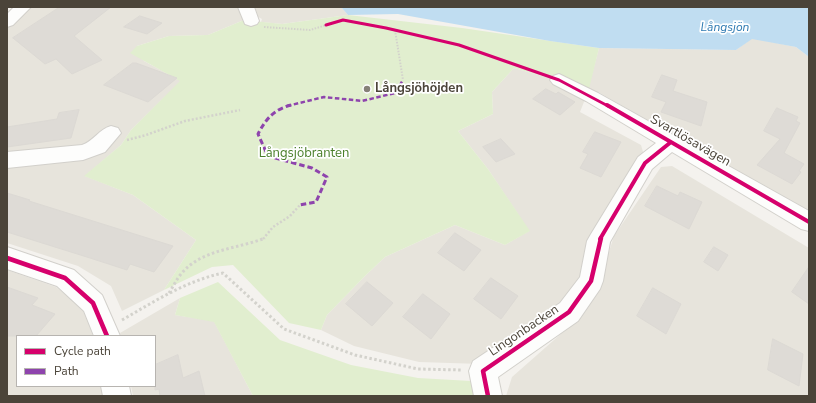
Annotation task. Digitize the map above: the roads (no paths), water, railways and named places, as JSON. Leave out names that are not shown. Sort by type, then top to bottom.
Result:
[{"type":"street","points":[[7,22],[23,7]]},
{"type":"street","name":"Svartlösavägen","points":[[559,80],[592,97],[809,222]]},
{"type":"street","points":[[7,160],[82,152],[98,148],[107,137]]},
{"type":"street","name":"Lingonbacken","points":[[486,384],[569,312],[591,281],[599,241],[633,182],[645,163],[671,142]]},
{"type":"street","points":[[7,258],[65,278],[93,303],[106,333]]},
{"type":"water","name":"Långsjön","points":[[341,7],[809,7],[809,57],[796,47],[752,39],[736,50],[599,48],[550,41],[398,14],[348,15]]},
{"type":"place","name":"Långsjöhöjden","points":[[367,89]]},
{"type":"park label","name":"Långsjöbranten","points":[[304,154]]}]
